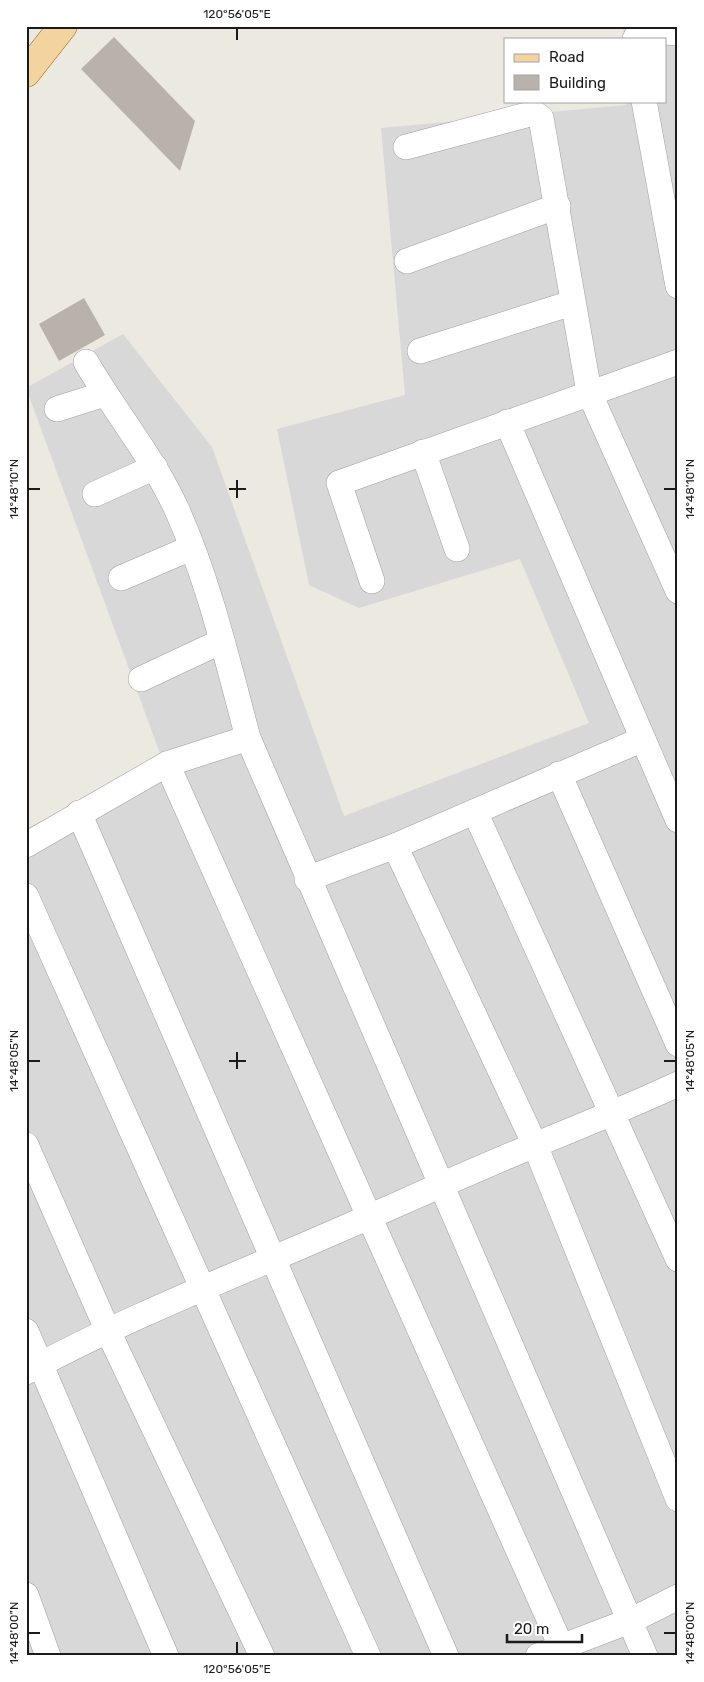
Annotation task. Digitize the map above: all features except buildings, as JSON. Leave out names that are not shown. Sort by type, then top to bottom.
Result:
[{"type":"main road","points":[[26,73],[63,26]]},
{"type":"street","points":[[636,38],[640,30],[678,33]]},
{"type":"street","points":[[644,102],[678,286]]},
{"type":"street","points":[[406,147],[534,113],[541,118],[558,206],[572,303],[589,392],[678,591]]},
{"type":"street","points":[[407,261],[558,206]]},
{"type":"street","points":[[420,351],[572,303]]},
{"type":"street","points":[[86,362],[104,394],[155,467],[177,510],[222,642],[248,738],[307,879],[632,1620],[645,1656]]},
{"type":"street","points":[[372,581],[339,483],[589,392],[678,362]]},
{"type":"street","points":[[57,409],[104,394]]},
{"type":"street","points":[[506,422],[678,820]]},
{"type":"street","points":[[423,452],[457,549]]},
{"type":"street","points":[[95,494],[155,467]]},
{"type":"street","points":[[121,578],[191,548]]},
{"type":"street","points":[[141,679],[222,642]]},
{"type":"street","points":[[26,845],[167,764],[248,738]]},
{"type":"street","points":[[307,879],[395,846],[643,739]]},
{"type":"street","points":[[167,764],[561,1646]]},
{"type":"street","points":[[559,774],[678,1044]]},
{"type":"street","points":[[475,812],[678,1259]]},
{"type":"street","points":[[79,813],[275,1258],[446,1656]]},
{"type":"street","points":[[395,846],[534,1145],[678,1499]]},
{"type":"street","points":[[26,896],[368,1656]]},
{"type":"street","points":[[34,1368],[107,1330],[202,1288],[442,1187],[534,1145],[612,1115],[678,1084]]},
{"type":"street","points":[[26,1145],[107,1330],[262,1656]]},
{"type":"street","points":[[26,1331],[34,1368],[166,1656]]},
{"type":"street","points":[[26,1595],[48,1656]]},
{"type":"street","points":[[538,1656],[632,1620],[678,1597]]},
{"type":"shaded area","points":[[623,26],[678,26],[678,1656],[26,1656],[26,829],[162,759],[26,388],[123,334],[212,447],[344,816],[589,723],[520,559],[359,608],[309,585],[277,429],[405,395],[381,128],[626,105],[626,102],[666,102],[666,38],[624,38]]}]
